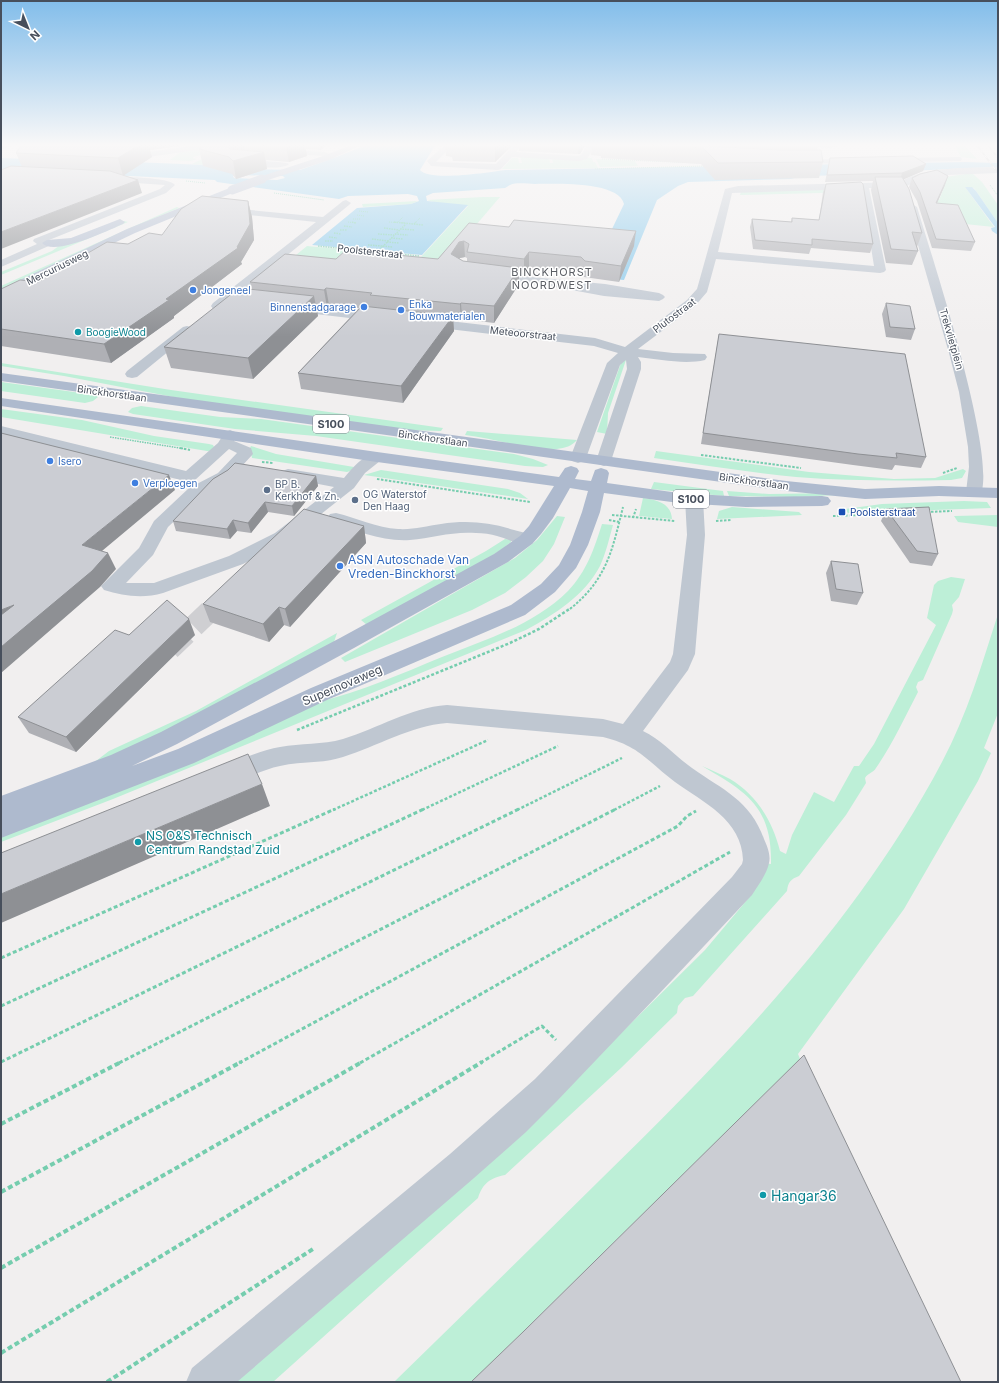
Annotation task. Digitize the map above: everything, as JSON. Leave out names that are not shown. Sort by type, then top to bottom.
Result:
[{"type":"main road","name":"Mercuriusweg","points":[[15,274],[168,209]]},
{"type":"main road","name":"Mercuriusweg","points":[[1,293],[131,231],[183,209]]},
{"type":"main road","points":[[143,216],[156,213]]},
{"type":"main road","points":[[42,241],[55,244],[70,241],[127,219]]},
{"type":"main road","name":"Binckhorstlaan","points":[[1,378],[786,486],[865,494]]},
{"type":"main road","name":"S100","points":[[72,412],[104,402],[115,394]]},
{"type":"main road","name":"S100","points":[[106,417],[126,404],[166,400]]},
{"type":"main road","name":"Binckhorstlaan","points":[[1,402],[106,417],[228,440],[377,456],[694,499],[746,502],[800,502],[828,501],[865,494],[928,491],[998,493]]},
{"type":"main road","points":[[1,807],[112,765],[169,738],[340,647],[501,558],[526,540],[544,518],[578,458]]},
{"type":"main road","name":"Supernovaweg","points":[[1,827],[186,756],[319,694],[493,622],[518,610],[548,588],[567,568],[579,545],[598,487],[604,461]]},
{"type":"street","points":[[1,256],[121,209]]},
{"type":"street","points":[[214,209],[326,220]]},
{"type":"street","points":[[207,315],[339,209]]},
{"type":"street","name":"Plutostraat","points":[[578,458],[613,364],[617,359],[691,303],[704,289],[723,209]]},
{"type":"street","points":[[712,255],[880,270],[866,209]]},
{"type":"street","name":"Trekvlietplein","points":[[911,209],[961,372],[975,442],[977,467],[974,492]]},
{"type":"street","points":[[1,264],[36,250],[42,241]]},
{"type":"street","points":[[482,275],[610,288],[691,303]]},
{"type":"street","points":[[225,300],[241,302]]},
{"type":"street","points":[[272,305],[398,319]]},
{"type":"street","name":"Meteoorstraat","points":[[414,321],[595,342],[631,349]]},
{"type":"street","points":[[132,374],[194,324]]},
{"type":"street","points":[[604,461],[634,369],[631,349]]},
{"type":"street","points":[[1,431],[189,477],[228,440]]},
{"type":"street","name":"Binckhorstlaan","points":[[228,440],[246,452],[234,466]]},
{"type":"street","points":[[348,484],[234,466],[222,478],[192,494],[164,521],[155,532],[152,544],[147,551],[112,586],[132,590],[148,590],[204,573],[242,558],[271,542],[314,512],[348,484],[359,470],[377,456]]},
{"type":"street","points":[[638,733],[680,665],[684,654],[696,534],[694,499]]},
{"type":"street","points":[[314,512],[396,535],[412,535],[455,527],[474,526],[497,529],[526,540]]},
{"type":"street","points":[[200,786],[252,765],[276,758],[323,753],[344,748],[416,719],[430,715],[447,714],[591,726],[638,733],[678,770],[720,799],[740,817],[752,839],[756,856],[756,862],[742,886],[546,1090],[462,1166],[206,1382]]},
{"type":"path","points":[[358,211],[368,212]]},
{"type":"path","points":[[354,215],[364,216]]},
{"type":"path","points":[[398,223],[404,217]]},
{"type":"path","points":[[350,218],[360,219]]},
{"type":"path","points":[[414,224],[420,218]]},
{"type":"path","points":[[346,222],[356,223]]},
{"type":"path","points":[[389,222],[423,225]]},
{"type":"path","points":[[377,252],[406,224]]},
{"type":"path","points":[[341,226],[352,226]]},
{"type":"path","points":[[384,228],[415,230]]},
{"type":"path","points":[[337,229],[347,230]]},
{"type":"path","points":[[378,234],[408,235]]},
{"type":"path","points":[[328,237],[337,238]]},
{"type":"path","points":[[391,238],[403,239]]},
{"type":"path","points":[[372,239],[399,243]]},
{"type":"path","points":[[323,240],[332,241]]},
{"type":"path","name":"Poolsterstraat","points":[[296,244],[420,256]]},
{"type":"path","points":[[368,245],[393,247]]},
{"type":"path","name":"Binckhorstlaan","points":[[698,454],[808,469]]},
{"type":"path","points":[[938,474],[959,467],[977,467]]},
{"type":"path","points":[[1,1062],[638,733]]},
{"type":"path","points":[[1,958],[494,737]]},
{"type":"path","points":[[1,1006],[562,744]]},
{"type":"path","points":[[1,1124],[666,783]]},
{"type":"path","points":[[1,1192],[678,826],[687,816],[720,799]]},
{"type":"path","points":[[1,1268],[752,839]]},
{"type":"path","points":[[1,1353],[542,1026],[575,1059]]},
{"type":"path","points":[[107,1382],[321,1244]]},
{"type":"green space","points":[[174,209],[178,209],[1,290],[1,286]]},
{"type":"green space","points":[[466,209],[490,209],[446,260],[290,260],[307,246],[362,251],[358,255],[379,258],[383,253],[421,257]]},
{"type":"green space","points":[[927,209],[981,209],[994,227],[965,224]]},
{"type":"green space","points":[[988,209],[998,209],[998,223]]},
{"type":"green space","points":[[124,221],[128,222],[1,275],[1,272],[52,251],[60,245]]},
{"type":"green space","points":[[623,357],[627,357],[608,413],[607,434],[597,432]]},
{"type":"green space","points":[[1,363],[171,390],[443,428],[441,431],[408,430],[189,400],[64,376],[1,366]]},
{"type":"green space","points":[[1,382],[96,395],[98,397],[93,401],[85,403],[1,391]]},
{"type":"green space","points":[[141,406],[220,417],[261,419],[514,454],[548,465],[543,467],[525,466],[316,436],[235,429],[128,412],[132,408]]},
{"type":"green space","points":[[1,409],[82,420],[154,436],[209,444],[213,445],[215,449],[213,452],[1,417]]},
{"type":"green space","points":[[467,431],[577,440],[573,444],[566,447],[546,449],[465,435]]},
{"type":"green space","points":[[251,446],[276,454],[354,467],[347,472],[252,458]]},
{"type":"green space","points":[[656,451],[809,472],[894,479],[935,478],[963,469],[966,471],[962,478],[951,480],[912,481],[796,477],[654,458]]},
{"type":"green space","points":[[381,470],[508,489],[520,493],[528,499],[364,475]]},
{"type":"green space","points":[[654,482],[723,491],[724,496],[651,489]]},
{"type":"green space","points":[[727,491],[769,494],[836,493],[837,495],[795,497],[729,496]]},
{"type":"green space","points":[[643,498],[662,503],[669,509],[672,519],[639,516]]},
{"type":"green space","points":[[964,501],[987,502],[991,508],[848,513],[845,509],[882,504]]},
{"type":"green space","points":[[732,507],[799,512],[802,515],[717,519],[719,511]]},
{"type":"green space","points":[[998,515],[998,527],[958,522],[954,516]]},
{"type":"green space","points":[[557,516],[565,517],[554,544],[543,561],[526,577],[505,593],[472,610],[345,662],[341,658],[515,558],[537,540]]},
{"type":"green space","points":[[602,524],[613,525],[602,561],[593,577],[577,595],[558,611],[526,630],[113,799],[1,842],[1,833],[319,702],[351,693],[381,682],[492,638],[525,622],[555,603],[575,583],[585,568]]},
{"type":"green space","points":[[505,539],[511,540],[511,542],[484,561],[367,625],[361,620],[486,551]]},
{"type":"green space","points":[[951,577],[965,579],[959,597],[952,605],[952,614],[923,680],[918,682],[916,687],[918,692],[882,759],[875,770],[865,778],[866,783],[846,815],[799,876],[790,881],[787,891],[693,996],[685,998],[678,1006],[677,1013],[621,1068],[505,1175],[488,1182],[482,1188],[478,1198],[273,1382],[230,1382],[604,1050],[705,950],[752,894],[764,863],[771,864],[770,844],[767,828],[754,803],[732,784],[702,766],[740,785],[756,801],[773,830],[780,851],[786,854],[792,835],[814,792],[834,802],[854,766],[859,766],[874,744],[936,625],[927,618],[934,585],[938,581]]},
{"type":"green space","points":[[998,614],[998,713],[984,748],[991,753],[978,781],[904,909],[798,1054],[800,1059],[472,1382],[394,1382],[696,1084],[788,984],[830,932],[871,878],[908,821],[942,762],[966,708]]},
{"type":"green space","points":[[337,633],[334,642],[210,712],[92,764],[109,751],[196,711]]},
{"type":"water","points":[[356,209],[465,209],[422,255],[312,245]]},
{"type":"water","points":[[622,209],[653,209],[624,280],[589,277]]},
{"type":"water","points":[[981,209],[988,209],[998,223],[998,235],[992,231],[991,228],[995,227]]},
{"type":"building","points":[[1,209],[63,209],[1,232]]},
{"type":"building","points":[[181,209],[249,209],[250,224],[237,247],[238,248],[166,299],[169,300],[104,344],[1,329],[1,289],[20,280],[38,282],[107,242],[128,244],[149,233],[162,235]]},
{"type":"building","points":[[821,209],[867,209],[873,244],[812,239],[812,245],[755,240],[752,219],[792,222],[792,218],[819,220]]},
{"type":"building","points":[[882,209],[915,209],[922,233],[912,232],[918,251],[891,249]]},
{"type":"building","points":[[926,209],[960,209],[975,242],[936,239]]},
{"type":"building","points":[[514,220],[636,231],[621,266],[585,261],[581,257],[529,252],[524,259],[467,252],[469,244],[464,241],[459,242],[451,254],[463,261],[519,268],[494,306],[370,295],[372,293],[326,288],[324,290],[250,282],[285,254],[336,259],[346,250],[438,259],[469,223],[509,227]]},
{"type":"building","points":[[239,288],[314,296],[248,358],[164,347]]},
{"type":"building","points":[[886,303],[910,306],[915,329],[890,327]]},
{"type":"building","points":[[362,306],[453,316],[401,386],[298,373]]},
{"type":"building","points":[[719,334],[905,354],[926,457],[896,453],[897,458],[858,454],[703,433]]},
{"type":"building","points":[[1,433],[169,475],[82,545],[108,553],[92,571],[1,647],[1,615],[14,605],[1,610]]},
{"type":"building","points":[[235,463],[316,476],[292,506],[265,502],[248,523],[233,520],[227,529],[173,521],[213,479],[228,470]]},
{"type":"building","points":[[929,507],[938,554],[917,551],[886,509]]},
{"type":"building","points":[[304,509],[364,526],[285,609],[279,607],[263,624],[203,604]]},
{"type":"building","points":[[831,561],[858,564],[863,593],[836,589]]},
{"type":"building","points":[[167,600],[189,619],[66,737],[18,717],[115,630],[129,635]]},
{"type":"building","points":[[248,754],[262,784],[1,894],[1,853]]},
{"type":"building","name":"Hangar36","points":[[804,1055],[961,1382],[471,1382],[524,1331]]},
{"type":"tunnel","points":[[213,608],[221,600]]},
{"type":"tunnel","points":[[170,649],[213,608]]},
{"type":"place","name":"Jongeneel","points":[[193,290]]},
{"type":"place","name":"Binnenstadgarage","points":[[364,307]]},
{"type":"place","name":"Enka Bouwmaterialen","points":[[401,310]]},
{"type":"place","name":"BoogieWood","points":[[78,332]]},
{"type":"place","name":"Isero","points":[[50,461]]},
{"type":"place","name":"Verploegen","points":[[135,483]]},
{"type":"place","name":"BP B. Kerkhof & Zn.","points":[[267,490]]},
{"type":"place","name":"OG Waterstof Den Haag","points":[[355,500]]},
{"type":"place","name":"Poolsterstraat","points":[[842,512]]},
{"type":"place","name":"ASN Autoschade Van Vreden-Binckhorst","points":[[340,566]]},
{"type":"place","name":"NS O&S Technisch Centrum Randstad Zuid","points":[[138,842]]},
{"type":"place","name":"Hangar36","points":[[763,1195]]},
{"type":"district","name":"BINCKHORST NOORDWEST","points":[[552,278]]}]
